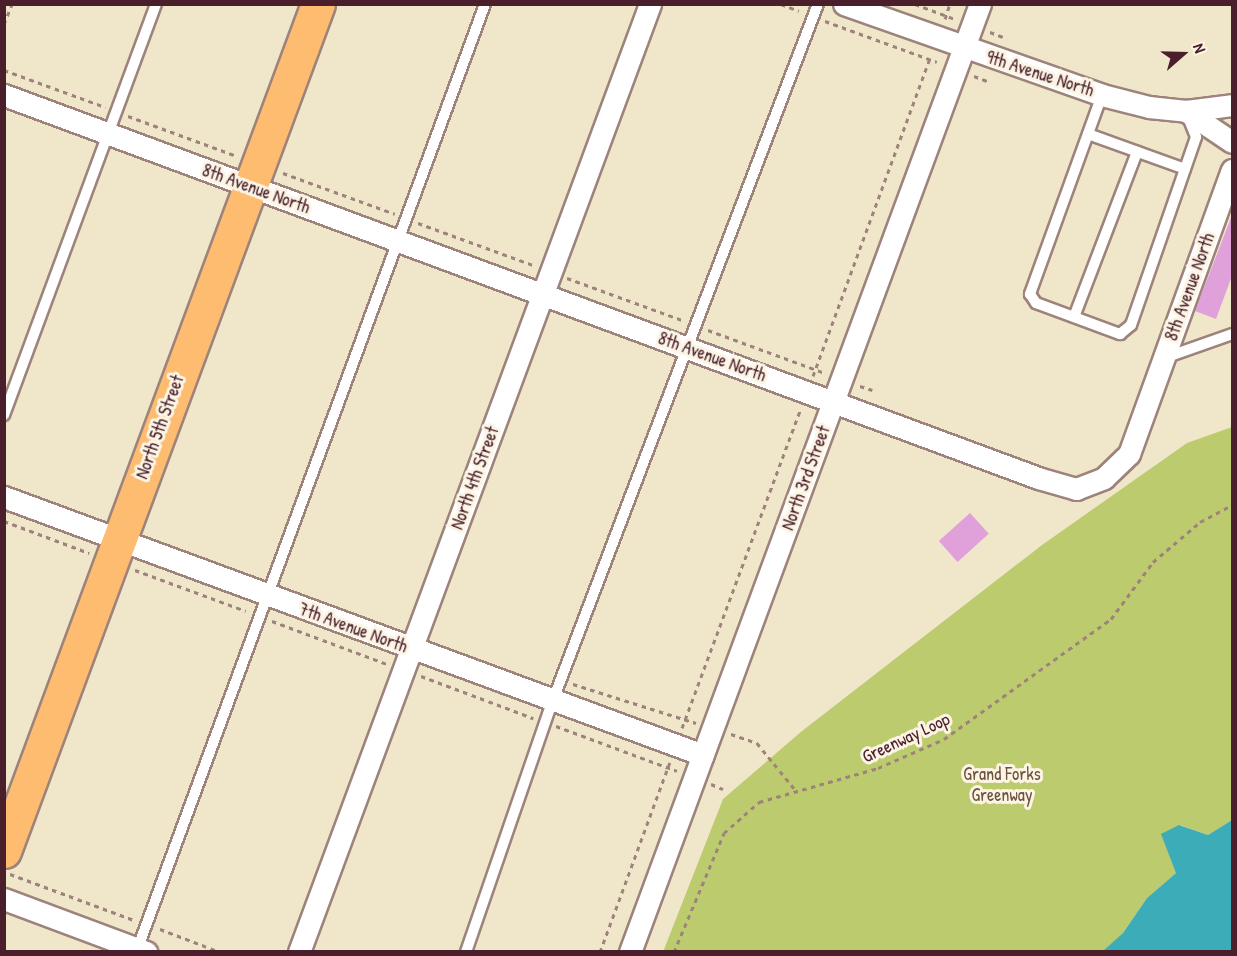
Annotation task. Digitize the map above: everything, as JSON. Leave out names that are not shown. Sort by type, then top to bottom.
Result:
[{"type":"main road","name":"North 5th Street","points":[[4,851],[318,4]]},
{"type":"street","name":"North 4th Street","points":[[299,951],[650,4]]},
{"type":"street","name":"9th Avenue North","points":[[844,4],[963,49],[1102,95],[1149,107],[1186,111],[1233,142]]},
{"type":"street","name":"North 3rd Street","points":[[630,951],[980,4]]},
{"type":"street","name":"8th Avenue North","points":[[4,95],[107,134],[254,176],[398,242],[1076,489],[1104,478],[1129,454],[1233,170]]},
{"type":"street","points":[[1186,111],[1233,105]]},
{"type":"street","name":"7th Avenue North","points":[[4,497],[115,550],[266,596],[703,755]]},
{"type":"street","points":[[4,899],[140,950]]},
{"type":"lane","points":[[4,415],[156,4]]},
{"type":"lane","points":[[140,950],[146,924],[258,616],[407,219],[484,4]]},
{"type":"lane","points":[[466,951],[553,700],[818,4]]},
{"type":"lane","points":[[1102,95],[1030,294],[1036,303],[1120,334],[1131,325],[1196,137],[1186,111]]},
{"type":"lane","points":[[1088,134],[1185,169]]},
{"type":"lane","points":[[1074,317],[1137,152]]},
{"type":"lane","points":[[1164,358],[1233,334]]},
{"type":"path","points":[[4,24],[12,4]]},
{"type":"path","points":[[781,4],[987,81]]},
{"type":"path","points":[[600,951],[950,4]]},
{"type":"path","points":[[4,70],[116,111],[254,176],[407,219],[872,390]]},
{"type":"path","name":"Greenway Loop","points":[[674,951],[724,833],[759,802],[878,768],[944,739],[1111,619],[1153,562],[1200,522],[1233,505]]},
{"type":"path","points":[[4,521],[115,550],[258,616],[723,789]]},
{"type":"path","points":[[712,728],[757,743],[797,792]]},
{"type":"path","points":[[4,872],[220,951]]},
{"type":"green space","name":"Grand Forks Greenway","points":[[1232,427],[1232,820],[1208,835],[1180,825],[1176,873],[1147,898],[1123,933],[1103,952],[663,952],[723,799],[802,731],[1042,545],[1187,443]]},
{"type":"water","points":[[1232,820],[1232,951],[1103,951],[1123,933],[1147,898],[1176,873],[1161,834],[1179,825],[1208,835]]},
{"type":"building","points":[[1232,215],[1232,276],[1216,319],[1195,311]]},
{"type":"building","points":[[970,513],[989,534],[958,562],[939,541]]}]
